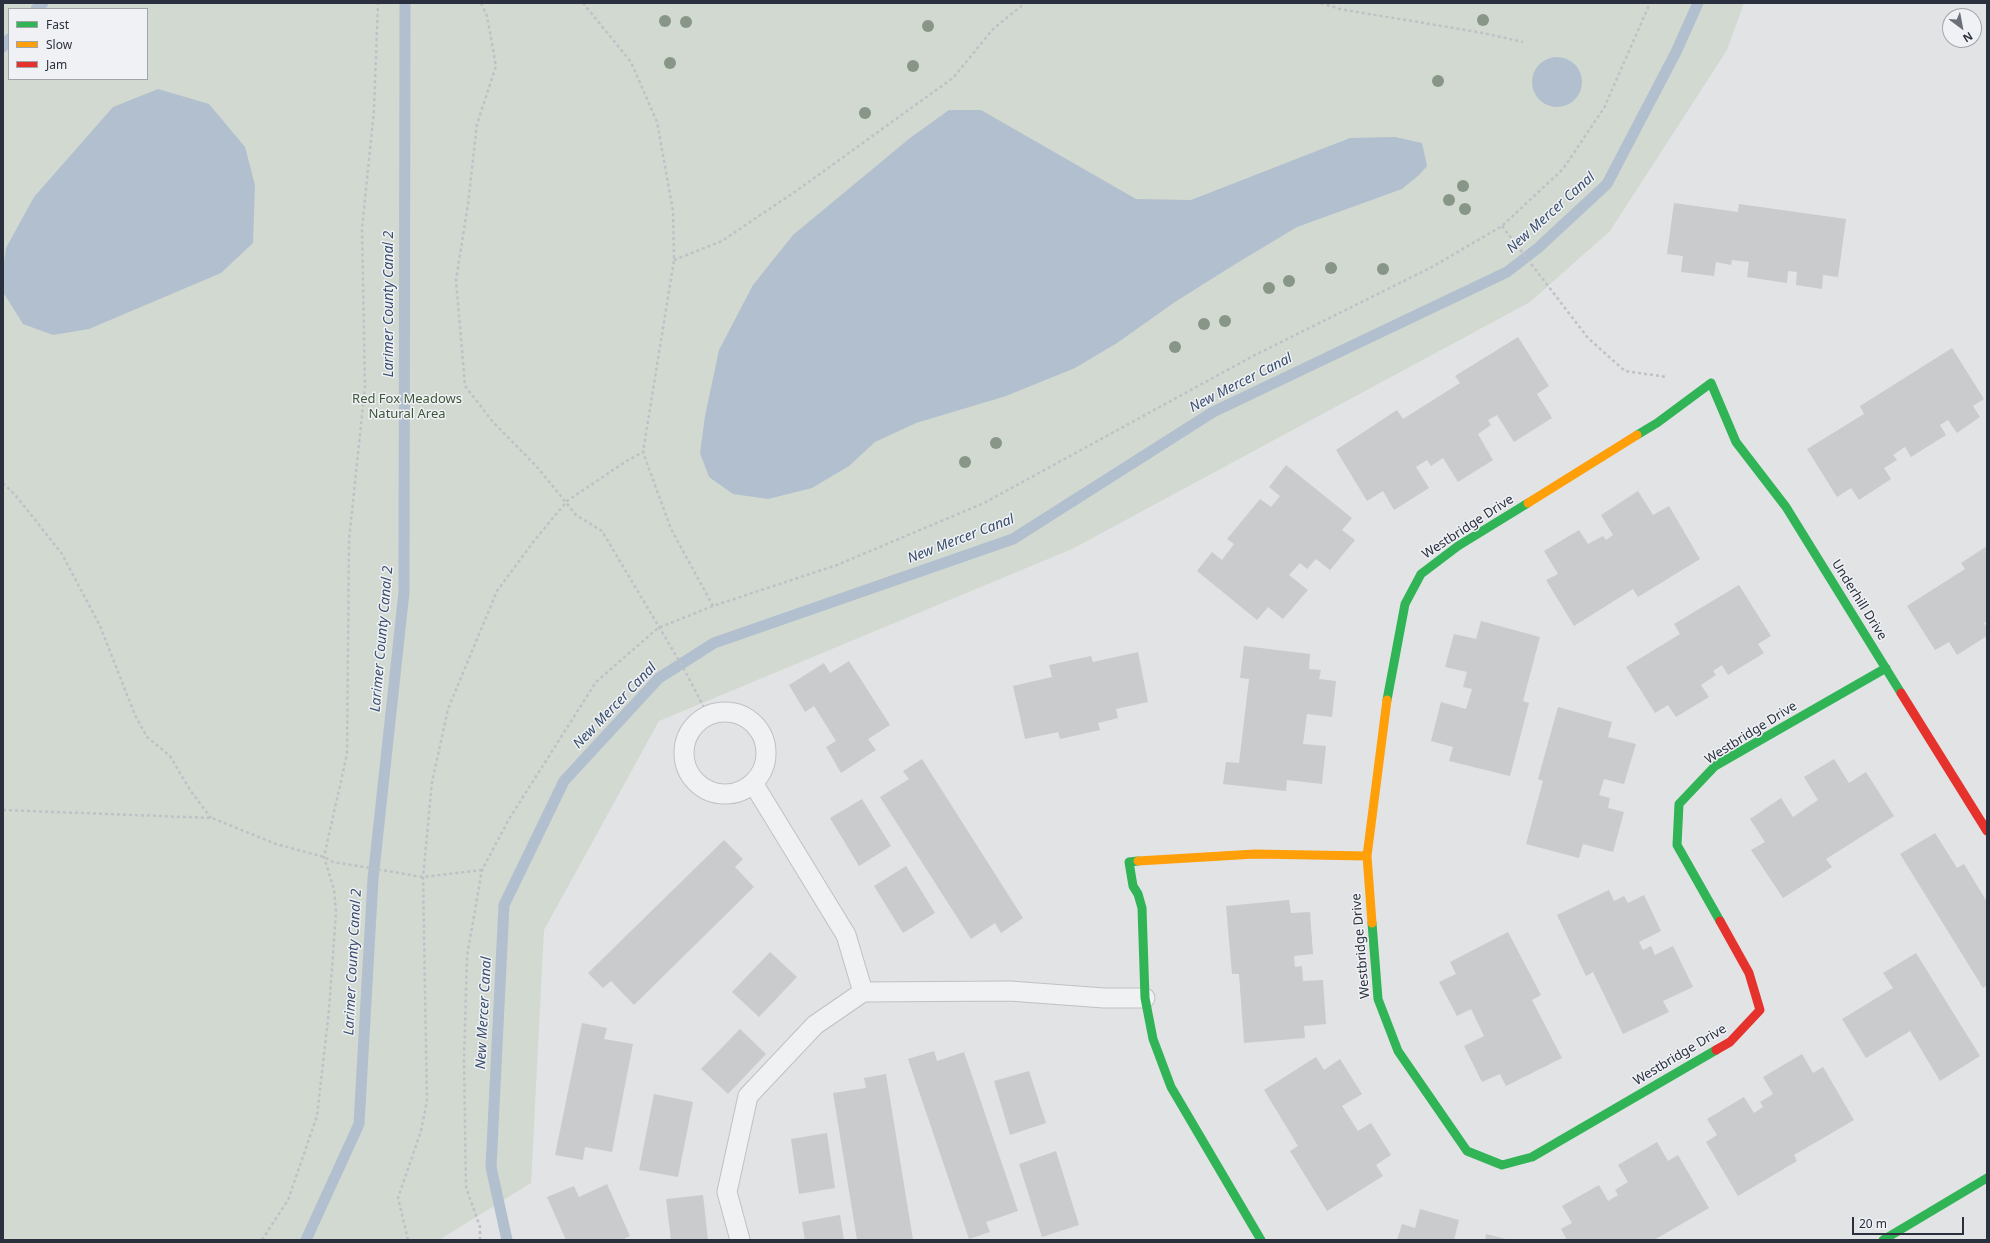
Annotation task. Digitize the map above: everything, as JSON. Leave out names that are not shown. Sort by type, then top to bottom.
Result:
[{"type":"street","name":"Underhill Drive","points":[[1711,383],[1736,442],[1786,507],[1987,831]]},
{"type":"street","name":"Westbridge Drive","points":[[1711,383],[1657,423],[1458,546],[1421,574],[1405,604],[1385,712],[1367,856],[1378,999],[1398,1051],[1467,1151],[1502,1165],[1532,1157],[1730,1042],[1760,1010],[1749,973],[1677,845],[1679,804],[1715,766],[1886,668]]},
{"type":"street","points":[[1261,1240],[1171,1086],[1153,1039],[1144,998],[1142,908],[1138,894],[1133,886],[1128,862],[1256,854],[1367,856]]},
{"type":"street","points":[[1883,1240],[1987,1178]]},
{"type":"lane","points":[[720,711],[733,712],[756,724],[762,736],[766,748],[766,760],[761,773],[753,783],[741,791],[727,794],[713,793],[700,786],[690,776],[684,763],[683,748],[688,735],[696,723],[708,715],[720,711]]},
{"type":"lane","points":[[753,783],[846,935],[863,992]]},
{"type":"lane","points":[[740,1240],[727,1192],[748,1096],[815,1025],[863,992],[1010,991],[1104,998],[1144,998]]},
{"type":"path","points":[[262,1240],[288,1200],[317,1116],[329,1010],[336,912],[334,890],[324,857],[347,754],[349,540],[365,386],[362,229],[374,110],[378,3]]},
{"type":"path","points":[[481,3],[488,16],[496,66],[477,124],[468,204],[456,280],[465,386],[493,422],[538,468],[567,501],[576,514],[602,531],[658,628],[684,669],[708,715]]},
{"type":"path","points":[[583,3],[631,62],[658,122],[673,211],[674,260],[643,452],[671,528],[703,585],[712,606]]},
{"type":"path","points":[[674,260],[722,241],[796,191],[953,78],[993,29],[1025,3]]},
{"type":"path","points":[[1321,3],[1340,9],[1483,33],[1523,42]]},
{"type":"path","points":[[480,1240],[480,1227],[466,1187],[464,1060],[467,956],[482,870],[509,819],[596,682],[658,628],[712,606],[836,565],[984,503],[1253,356],[1432,267],[1502,226],[1563,169],[1604,108],[1650,3]]},
{"type":"path","points":[[1502,226],[1544,283],[1588,338],[1625,370],[1711,383]]},
{"type":"path","points":[[408,1240],[398,1198],[421,1131],[427,1101],[423,877],[432,782],[448,709],[497,591],[534,541],[567,501],[625,462],[643,452]]},
{"type":"path","points":[[3,483],[18,497],[62,554],[100,626],[135,715],[147,737],[170,756],[190,790],[212,818]]},
{"type":"path","points":[[3,810],[212,818],[276,844],[324,857],[333,862],[409,873],[423,877],[482,870]]},
{"type":"green space","name":"Red Fox Meadows Natural Area","points":[[3,3],[1744,3],[1727,50],[1610,231],[1530,302],[1072,549],[659,721],[544,930],[531,1183],[439,1240],[3,1240]]},
{"type":"water","points":[[1557,57],[1571,61],[1578,68],[1582,82],[1578,96],[1571,103],[1557,107],[1543,103],[1536,96],[1532,82],[1536,68],[1543,61]]},
{"type":"water","points":[[158,89],[209,104],[245,147],[255,185],[253,243],[221,273],[89,329],[53,335],[23,324],[3,292],[3,269],[6,248],[34,197],[113,107]]},
{"type":"water","points":[[949,110],[981,110],[1136,199],[1191,200],[1350,138],[1395,137],[1422,143],[1427,166],[1419,175],[1402,189],[1297,227],[1175,302],[1117,343],[1075,368],[1006,396],[916,423],[875,442],[849,466],[812,488],[768,499],[733,494],[709,477],[700,453],[705,416],[719,350],[753,285],[793,235],[910,138]]},
{"type":"building","points":[[1674,203],[1738,212],[1739,204],[1846,219],[1838,277],[1823,275],[1822,289],[1796,285],[1797,272],[1788,271],[1787,283],[1747,277],[1749,262],[1732,260],[1731,265],[1716,262],[1714,276],[1681,272],[1683,256],[1667,254]]},
{"type":"building","points":[[1518,337],[1549,386],[1537,394],[1552,418],[1514,442],[1497,415],[1488,420],[1491,425],[1478,434],[1493,460],[1458,482],[1443,458],[1431,466],[1427,460],[1416,467],[1429,488],[1394,510],[1383,491],[1367,501],[1336,450],[1397,410],[1403,419],[1460,383],[1455,376]]},
{"type":"building","points":[[1952,348],[1984,399],[1973,406],[1980,417],[1957,433],[1948,420],[1940,425],[1946,435],[1911,457],[1905,447],[1893,455],[1897,460],[1884,468],[1891,479],[1859,500],[1851,488],[1837,497],[1807,449],[1864,414],[1860,406]]},
{"type":"building","points":[[1286,465],[1352,518],[1342,530],[1355,540],[1330,570],[1316,559],[1307,569],[1300,563],[1289,575],[1308,590],[1283,619],[1268,607],[1257,620],[1197,571],[1212,552],[1222,560],[1234,544],[1227,539],[1260,499],[1271,507],[1280,496],[1269,487]]},
{"type":"building","points":[[1638,491],[1653,515],[1669,506],[1700,559],[1638,597],[1633,589],[1574,626],[1546,580],[1558,574],[1544,551],[1579,530],[1588,544],[1603,536],[1606,540],[1613,535],[1601,515]]},
{"type":"building","points":[[1987,546],[1987,621],[1984,623],[1987,628],[1987,636],[1957,655],[1949,642],[1935,650],[1907,606],[1965,569],[1961,563]]},
{"type":"building","points":[[1739,585],[1771,636],[1758,644],[1764,653],[1728,675],[1722,665],[1713,671],[1716,675],[1701,685],[1709,697],[1676,717],[1668,705],[1655,713],[1626,667],[1680,634],[1674,624]]},
{"type":"building","points":[[1481,621],[1540,637],[1523,701],[1529,703],[1510,776],[1449,761],[1453,747],[1431,741],[1441,702],[1466,709],[1472,689],[1463,687],[1467,672],[1445,667],[1454,634],[1476,639]]},
{"type":"building","points":[[1244,646],[1310,654],[1309,669],[1321,670],[1319,679],[1336,681],[1332,717],[1307,714],[1303,744],[1326,746],[1322,784],[1287,780],[1286,791],[1223,784],[1226,762],[1239,763],[1249,679],[1240,678]]},
{"type":"building","points":[[1138,652],[1148,702],[1116,709],[1118,718],[1098,723],[1100,730],[1060,739],[1058,732],[1025,739],[1013,686],[1052,677],[1049,665],[1091,656],[1093,662]]},
{"type":"building","points":[[849,661],[890,725],[868,739],[876,750],[841,773],[826,747],[836,741],[814,706],[805,712],[789,685],[824,663],[830,673]]},
{"type":"building","points":[[1558,707],[1612,722],[1608,737],[1636,744],[1624,784],[1604,779],[1599,795],[1610,798],[1608,808],[1624,812],[1613,852],[1583,844],[1579,858],[1526,844],[1543,781],[1538,779]]},
{"type":"building","points":[[922,759],[1023,918],[1001,933],[995,923],[971,939],[880,797],[909,779],[903,771]]},
{"type":"building","points":[[1834,759],[1849,783],[1866,772],[1894,816],[1826,859],[1832,867],[1783,898],[1751,850],[1765,842],[1750,819],[1781,798],[1793,817],[1818,800],[1804,777]]},
{"type":"building","points":[[862,799],[891,846],[859,866],[830,818]]},
{"type":"building","points":[[1935,833],[1957,868],[1964,864],[1987,902],[1987,985],[1983,988],[1900,854]]},
{"type":"building","points":[[724,840],[743,859],[735,867],[754,887],[634,1005],[611,981],[603,988],[588,973]]},
{"type":"building","points":[[906,866],[935,913],[903,933],[874,886]]},
{"type":"building","points":[[1609,890],[1614,901],[1624,896],[1628,903],[1644,895],[1661,931],[1639,942],[1643,950],[1651,946],[1655,955],[1673,946],[1693,987],[1663,1001],[1669,1012],[1623,1034],[1593,972],[1586,976],[1557,915]]},
{"type":"building","points":[[1289,900],[1291,913],[1310,912],[1313,954],[1294,956],[1295,967],[1302,966],[1303,981],[1323,980],[1326,1024],[1304,1026],[1305,1038],[1244,1043],[1239,974],[1232,974],[1226,906]]},
{"type":"building","points":[[1508,932],[1541,995],[1532,1000],[1562,1058],[1506,1086],[1500,1074],[1482,1082],[1464,1046],[1484,1036],[1471,1009],[1457,1016],[1439,982],[1456,974],[1450,962]]},
{"type":"building","points":[[770,952],[797,977],[759,1017],[732,992]]},
{"type":"building","points":[[1916,953],[1980,1056],[1940,1081],[1910,1031],[1866,1058],[1842,1019],[1893,988],[1883,973]]},
{"type":"building","points":[[582,1023],[607,1028],[604,1039],[633,1044],[612,1152],[585,1147],[583,1160],[555,1155]]},
{"type":"building","points":[[740,1029],[766,1054],[728,1094],[701,1069]]},
{"type":"building","points":[[934,1051],[937,1061],[964,1052],[1018,1211],[986,1222],[990,1232],[969,1239],[908,1059]]},
{"type":"building","points":[[1802,1054],[1813,1073],[1823,1067],[1854,1120],[1794,1155],[1797,1161],[1738,1196],[1706,1142],[1717,1135],[1707,1119],[1744,1097],[1754,1113],[1763,1107],[1760,1102],[1773,1094],[1763,1077]]},
{"type":"building","points":[[1316,1057],[1324,1070],[1340,1059],[1362,1094],[1342,1106],[1358,1131],[1371,1123],[1391,1155],[1376,1165],[1383,1176],[1327,1211],[1290,1151],[1298,1146],[1264,1090]]},
{"type":"building","points":[[1029,1071],[1046,1123],[1010,1135],[994,1081]]},
{"type":"building","points":[[886,1074],[913,1240],[857,1240],[833,1093],[866,1088],[864,1078]]},
{"type":"building","points":[[654,1094],[693,1102],[678,1177],[639,1170]]},
{"type":"building","points":[[827,1133],[835,1188],[799,1194],[791,1139]]},
{"type":"building","points":[[1657,1142],[1668,1161],[1678,1155],[1709,1208],[1654,1240],[1567,1240],[1561,1229],[1572,1223],[1562,1206],[1599,1185],[1608,1201],[1618,1195],[1615,1190],[1628,1182],[1618,1165]]},
{"type":"building","points":[[1056,1151],[1079,1225],[1042,1237],[1019,1164]]},
{"type":"building","points":[[607,1184],[630,1236],[622,1240],[566,1240],[547,1197],[574,1186],[579,1197]]},
{"type":"building","points":[[703,1195],[708,1240],[671,1240],[666,1199]]},
{"type":"building","points":[[1420,1209],[1459,1220],[1454,1240],[1397,1240],[1402,1224],[1415,1228]]},
{"type":"building","points":[[840,1215],[844,1240],[805,1240],[802,1222]]},
{"type":"building","points":[[1486,1234],[1506,1239],[1506,1240],[1485,1240]]},
{"type":"waterway","points":[[37,8],[43,3]]},
{"type":"waterway","name":"Larimer County Canal 2","points":[[306,1240],[359,1124],[373,879],[404,592],[405,3]]},
{"type":"waterway","name":"New Mercer Canal","points":[[507,1240],[491,1167],[504,905],[564,781],[659,678],[714,643],[1013,539],[1213,412],[1507,272],[1538,248],[1607,184],[1676,52],[1698,3]]},
{"type":"waterway","points":[[3,47],[8,40]]},
{"type":"traffic: fast","points":[[1637,435],[1657,423],[1711,383],[1736,442],[1786,507],[1901,693]]},
{"type":"traffic: fast","points":[[1387,700],[1405,604],[1421,574],[1458,546],[1528,503]]},
{"type":"traffic: fast","points":[[1720,921],[1677,845],[1679,804],[1715,766],[1886,668]]},
{"type":"traffic: fast","points":[[1138,861],[1129,862],[1133,886],[1138,894],[1142,908],[1145,998],[1153,1039],[1171,1087],[1261,1240]]},
{"type":"traffic: fast","points":[[1372,923],[1378,999],[1398,1051],[1467,1151],[1502,1165],[1532,1157],[1716,1050]]},
{"type":"traffic: fast","points":[[1883,1240],[1987,1178]]},
{"type":"traffic: slow","points":[[1528,503],[1637,435]]},
{"type":"traffic: slow","points":[[1372,923],[1367,856],[1387,700]]},
{"type":"traffic: slow","points":[[1138,861],[1255,854],[1367,856]]},
{"type":"traffic: jam","points":[[1901,693],[1987,831]]},
{"type":"traffic: jam","points":[[1716,1050],[1730,1042],[1760,1010],[1749,973],[1720,921]]}]
